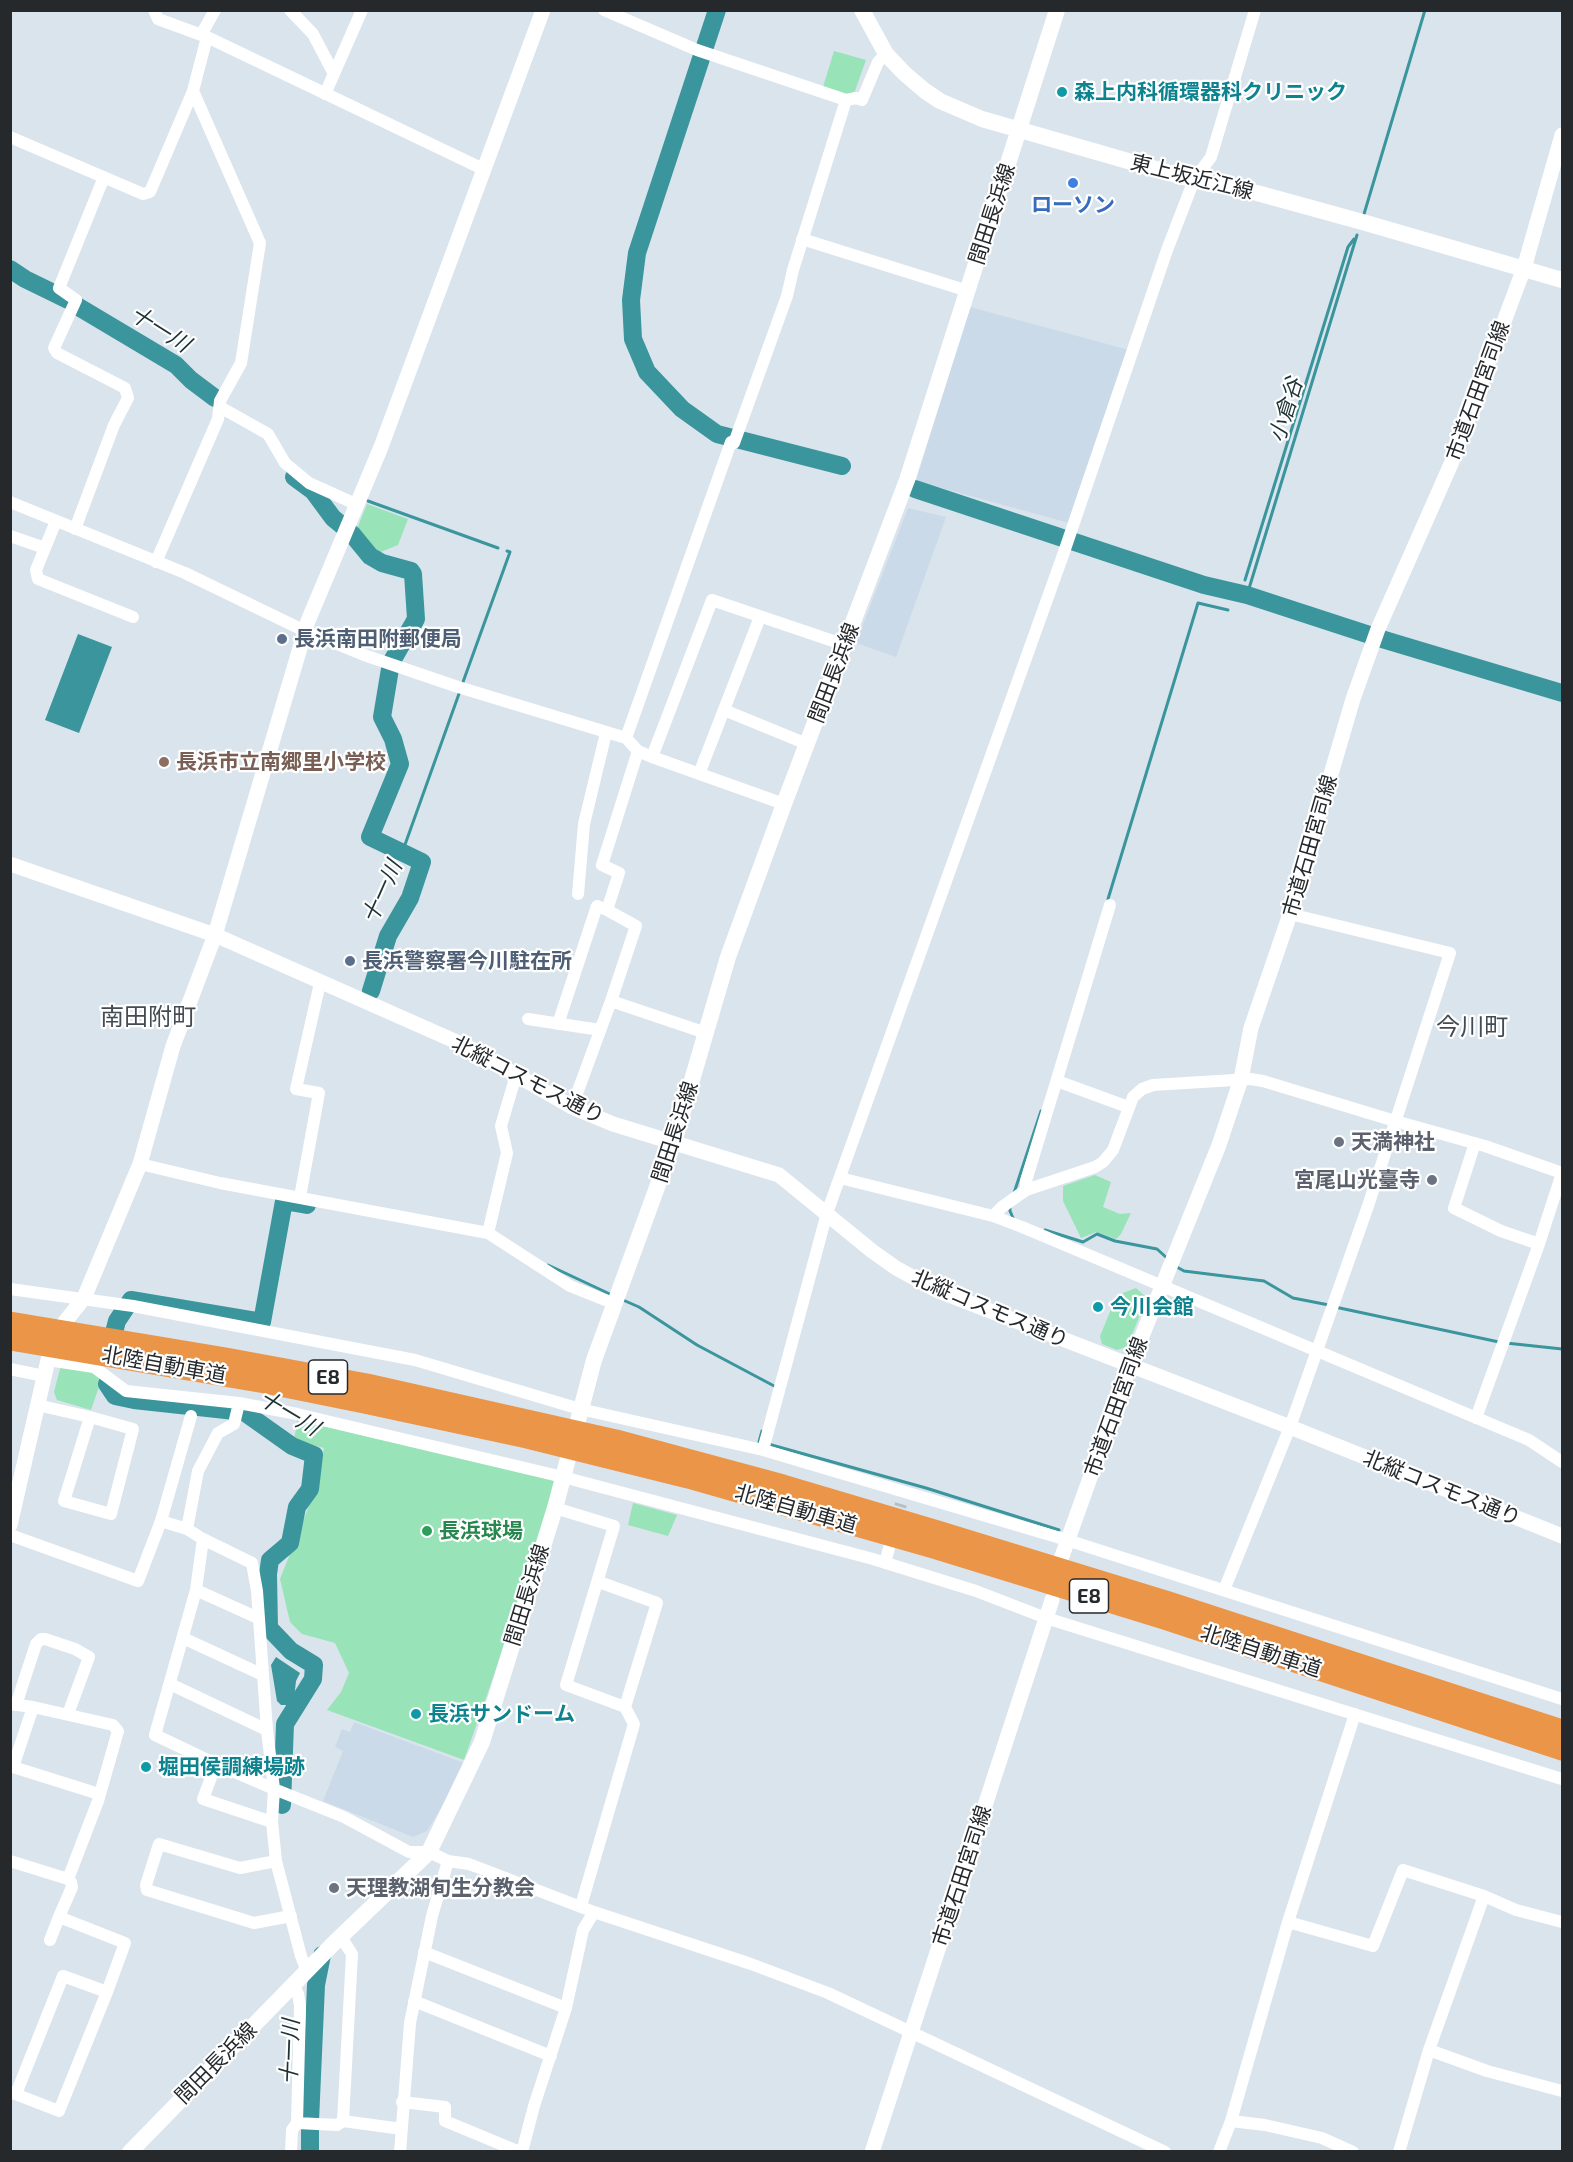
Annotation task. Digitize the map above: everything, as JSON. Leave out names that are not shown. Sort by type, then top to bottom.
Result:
[{"type":"highway","name":"北陸自動車道","points":[[10,1322],[35,1334],[121,1348],[265,1383],[530,1430],[783,1485],[1180,1605],[1563,1730]]},
{"type":"highway","name":"北陸自動車道","points":[[10,1340],[35,1334]]},
{"type":"highway","name":"北陸自動車道","points":[[613,1449],[777,1503],[944,1551],[1186,1626],[1563,1750]]},
{"type":"main road","name":"間田長浜線","points":[[132,2151],[306,1969],[429,1852],[482,1742],[555,1508],[594,1360],[674,1142],[728,957],[907,480],[1057,10]]},
{"type":"main road","name":"東上坂近江線","points":[[867,13],[886,54],[918,85],[940,101],[982,119],[1194,180],[1257,193],[1563,280]]},
{"type":"street","points":[[154,10],[158,20],[204,36],[483,170]]},
{"type":"street","points":[[10,137],[143,194],[150,192],[193,91],[204,36],[215,10]]},
{"type":"street","points":[[290,10],[313,34],[334,74]]},
{"type":"street","points":[[325,94],[362,10]]},
{"type":"street","points":[[11,1517],[48,1360],[64,1323],[84,1298],[140,1164],[173,1046],[215,934],[308,621],[358,505],[543,10]]},
{"type":"street","points":[[604,10],[703,51],[846,100],[856,98],[862,100],[878,62],[886,54]]},
{"type":"street","points":[[763,1450],[827,1213],[1065,549],[1167,250],[1194,180],[1211,157],[1255,10]]},
{"type":"street","points":[[156,562],[218,418],[220,401],[241,363],[260,243],[193,91]]},
{"type":"street","points":[[626,738],[786,296],[846,100]]},
{"type":"street","name":"市道石田宮司線","points":[[1061,1559],[1130,1366],[1219,1145],[1241,1079],[1251,1028],[1290,914],[1353,699],[1378,629],[1451,464],[1524,268],[1563,135]]},
{"type":"street","points":[[75,529],[114,425],[128,398],[124,388],[57,353],[54,348],[76,300],[59,288],[104,177]]},
{"type":"street","points":[[802,239],[968,291]]},
{"type":"street","points":[[220,406],[268,434],[285,463],[309,483],[358,505]]},
{"type":"street","points":[[10,502],[185,573],[305,631],[391,664],[626,738],[638,751],[652,757],[784,804]]},
{"type":"street","points":[[56,521],[36,570],[38,579],[133,617]]},
{"type":"street","points":[[10,536],[45,548]]},
{"type":"street","points":[[652,757],[712,600],[845,645]]},
{"type":"street","points":[[699,774],[760,616]]},
{"type":"street","points":[[724,710],[807,744]]},
{"type":"street","points":[[578,894],[584,824],[606,733]]},
{"type":"street","points":[[607,910],[619,873],[602,865],[638,751]]},
{"type":"street","name":"北縦コスモス通り","points":[[10,864],[215,934],[466,1046],[572,1107],[613,1124],[780,1175],[890,1264],[927,1285],[1563,1536]]},
{"type":"street","points":[[1026,1190],[1026,1181],[1110,904]]},
{"type":"street","points":[[558,1024],[597,906],[636,926],[572,1107]]},
{"type":"street","points":[[1224,1590],[1290,1427],[1364,1216],[1450,953],[1290,914]]},
{"type":"street","points":[[300,1197],[319,1093],[296,1089],[321,982]]},
{"type":"street","points":[[611,1001],[706,1033]]},
{"type":"street","points":[[528,1019],[600,1030]]},
{"type":"street","points":[[488,1233],[507,1153],[501,1126],[517,1076]]},
{"type":"street","points":[[993,1216],[1026,1190],[1104,1162],[1113,1150],[1128,1107],[1137,1093],[1153,1085],[1241,1079],[1263,1081],[1475,1143],[1562,1173],[1539,1244],[1476,1418]]},
{"type":"street","points":[[1058,1081],[1128,1107]]},
{"type":"street","points":[[1475,1143],[1454,1209],[1501,1231],[1539,1244]]},
{"type":"street","points":[[140,1164],[220,1183],[488,1233],[570,1286],[615,1304]]},
{"type":"street","points":[[840,1178],[993,1216],[1529,1440],[1563,1462]]},
{"type":"street","points":[[10,1289],[84,1298],[415,1360],[580,1409],[763,1450],[902,1497],[1067,1540],[1563,1699]]},
{"type":"street","points":[[48,1360],[94,1367],[126,1391],[238,1409],[563,1477],[885,1563],[976,1591],[1046,1618],[1563,1779]]},
{"type":"street","points":[[10,1369],[44,1376]]},
{"type":"street","points":[[37,1405],[90,1417],[134,1429],[111,1514],[64,1501],[90,1417]]},
{"type":"street","points":[[187,1529],[198,1471],[218,1433],[234,1424],[238,1409]]},
{"type":"street","points":[[10,1535],[138,1581],[161,1521],[191,1416]]},
{"type":"street","points":[[555,1508],[614,1526],[566,1685],[626,1707]]},
{"type":"street","points":[[161,1521],[187,1529],[252,1563],[257,1591],[267,1730],[274,1789],[272,1822],[276,1861],[300,1956],[306,1969]]},
{"type":"street","points":[[203,1539],[196,1590],[155,1735],[216,1764],[344,1817],[409,1852],[429,1852],[448,1861],[469,1864],[594,1912],[751,1964],[828,1993],[1165,2151]]},
{"type":"street","points":[[885,1563],[889,1548]]},
{"type":"street","points":[[580,1906],[634,1724],[626,1707],[657,1603],[598,1582]]},
{"type":"street","points":[[196,1590],[258,1618]]},
{"type":"street","name":"市道石田宮司線","points":[[872,2151],[1052,1600]]},
{"type":"street","points":[[183,1638],[263,1674]]},
{"type":"street","points":[[68,1714],[89,1656],[47,1639],[40,1640],[36,1644],[13,1705],[68,1714],[113,1725],[118,1729],[98,1801],[68,1879]]},
{"type":"street","points":[[170,1684],[267,1730]]},
{"type":"street","points":[[33,1707],[13,1767],[99,1794]]},
{"type":"street","points":[[1219,2151],[1232,2121],[1288,1922],[1355,1714]]},
{"type":"street","points":[[216,1764],[203,1799],[272,1822]]},
{"type":"street","points":[[276,1861],[240,1868],[159,1844],[146,1885],[147,1890],[254,1923],[291,1916]]},
{"type":"street","points":[[10,1861],[68,1879],[71,1882],[72,1887],[50,1940]]},
{"type":"street","points":[[400,2151],[402,2102],[410,2023],[432,1916],[448,1861]]},
{"type":"street","points":[[1288,1922],[1373,1946],[1403,1870],[1484,1896],[1516,1910],[1563,1922]]},
{"type":"street","points":[[1399,2151],[1429,2050],[1484,1896]]},
{"type":"street","points":[[402,2102],[445,2107],[445,2121],[521,2151],[566,2008],[583,1930],[594,1912]]},
{"type":"street","points":[[60,1917],[125,1943],[107,1992],[59,2111],[13,2093],[63,1976],[107,1992]]},
{"type":"street","points":[[337,1940],[352,1954],[343,2121]]},
{"type":"street","points":[[424,1952],[566,2008]]},
{"type":"street","points":[[291,2151],[292,2130],[297,2123],[300,2006],[298,1994],[293,1985]]},
{"type":"street","points":[[414,2001],[551,2056]]},
{"type":"street","points":[[1429,2050],[1487,2071],[1563,2091]]},
{"type":"street","points":[[297,2123],[337,2125],[343,2121],[402,2129]]},
{"type":"street","points":[[1232,2121],[1265,2125],[1322,2138],[1353,2151]]},
{"type":"shaded area","points":[[970,307],[1129,350],[1069,523],[916,481]]},
{"type":"shaded area","points":[[908,508],[946,517],[896,657],[856,643]]},
{"type":"shaded area","points":[[354,1722],[464,1763],[454,1787],[427,1831],[413,1837],[323,1801],[343,1751],[335,1747],[342,1729],[350,1732]]},
{"type":"green space","points":[[834,51],[866,60],[855,91],[849,96],[823,87]]},
{"type":"green space","points":[[367,504],[408,519],[398,545],[376,554],[356,531]]},
{"type":"green space","points":[[1095,1175],[1111,1182],[1103,1207],[1120,1214],[1131,1213],[1121,1234],[1116,1239],[1096,1232],[1081,1238],[1063,1201],[1063,1186]]},
{"type":"green space","points":[[1136,1288],[1147,1298],[1127,1347],[1117,1350],[1102,1344],[1100,1336],[1117,1295],[1121,1296]]},
{"type":"green space","points":[[61,1365],[103,1375],[91,1410],[57,1400],[54,1392]]},
{"type":"green space","points":[[298,1416],[559,1472],[492,1681],[464,1760],[327,1710],[341,1692],[349,1673],[335,1643],[302,1634],[290,1622],[280,1579],[317,1486],[324,1448],[294,1440]]},
{"type":"green space","points":[[633,1503],[677,1515],[668,1536],[628,1525]]},
{"type":"water","points":[[78,634],[112,647],[79,733],[45,720]]},
{"type":"water","points":[[276,1657],[300,1673],[296,1681],[294,1699],[290,1705],[281,1705],[277,1701],[271,1665]]},
{"type":"waterway","points":[[717,10],[637,253],[631,300],[633,339],[647,372],[682,409],[717,434],[842,466]]},
{"type":"waterway","name":"小倉谷","points":[[1364,214],[1425,10]]},
{"type":"waterway","name":"小倉谷","points":[[1247,595],[1357,235]]},
{"type":"waterway","points":[[1245,580],[1348,247],[1354,239]]},
{"type":"waterway","name":"十一川","points":[[10,269],[68,300]]},
{"type":"waterway","name":"十一川","points":[[77,306],[176,365],[215,398]]},
{"type":"waterway","name":"十一川","points":[[294,477],[313,491],[333,518],[344,527]]},
{"type":"waterway","points":[[915,489],[1204,585],[1247,595],[1385,640],[1562,693]]},
{"type":"waterway","points":[[368,501],[498,548]]},
{"type":"waterway","name":"十一川","points":[[352,534],[370,556],[382,563],[411,571],[416,619],[392,661],[390,669],[382,717],[393,739],[400,764],[370,837],[422,862],[410,898],[388,936],[371,991]]},
{"type":"waterway","points":[[463,682],[510,552],[507,551]]},
{"type":"waterway","points":[[1108,899],[1198,603],[1228,610]]},
{"type":"waterway","points":[[402,853],[460,691]]},
{"type":"waterway","points":[[1014,1193],[1041,1111]]},
{"type":"waterway","name":"十一川","points":[[109,1351],[117,1321],[131,1300],[262,1322],[284,1201],[307,1205]]},
{"type":"waterway","points":[[1010,1205],[1013,1218]]},
{"type":"waterway","points":[[1045,1230],[1083,1242],[1097,1234],[1115,1241],[1157,1249],[1168,1259]]},
{"type":"waterway","points":[[548,1265],[612,1295]]},
{"type":"waterway","points":[[1175,1266],[1184,1271],[1264,1281],[1293,1298],[1329,1305]]},
{"type":"waterway","points":[[623,1300],[639,1307],[697,1345],[776,1387]]},
{"type":"waterway","points":[[1335,1307],[1499,1342]]},
{"type":"waterway","points":[[1506,1343],[1562,1349]]},
{"type":"waterway","name":"十一川","points":[[107,1384],[115,1396],[134,1400],[244,1412],[292,1446],[314,1455],[310,1489],[297,1507],[290,1543],[270,1560],[268,1574],[269,1628],[291,1651],[314,1665],[313,1679],[285,1724],[282,1805]]},
{"type":"waterway","points":[[761,1443],[759,1442],[762,1431]]},
{"type":"waterway","points":[[768,1444],[926,1488],[1059,1530]]},
{"type":"waterway","name":"十一川","points":[[310,2152],[316,1985],[322,1955]]},
{"type":"tunnel","points":[[895,1524],[901,1504]]},
{"type":"place","name":"森上内科循環器科クリニック","points":[[1062,92]]},
{"type":"place","name":"ローソン","points":[[1073,183]]},
{"type":"place","name":"長浜南田附郵便局","points":[[282,639]]},
{"type":"place","name":"長浜市立南郷里小学校","points":[[164,762]]},
{"type":"place","name":"長浜警察署今川駐在所","points":[[350,961]]},
{"type":"place","name":"天満神社","points":[[1339,1142]]},
{"type":"place","name":"宮尾山光臺寺","points":[[1432,1180]]},
{"type":"place","name":"今川会館","points":[[1098,1307]]},
{"type":"place","name":"長浜球場","points":[[427,1531]]},
{"type":"place","name":"長浜サンドーム","points":[[416,1714]]},
{"type":"place","name":"堀田侯調練場跡","points":[[146,1767]]},
{"type":"place","name":"天理教湖旬生分教会","points":[[334,1888]]},
{"type":"district","name":"南田附町","points":[[148,1017]]},
{"type":"district","name":"今川町","points":[[1472,1027]]}]
